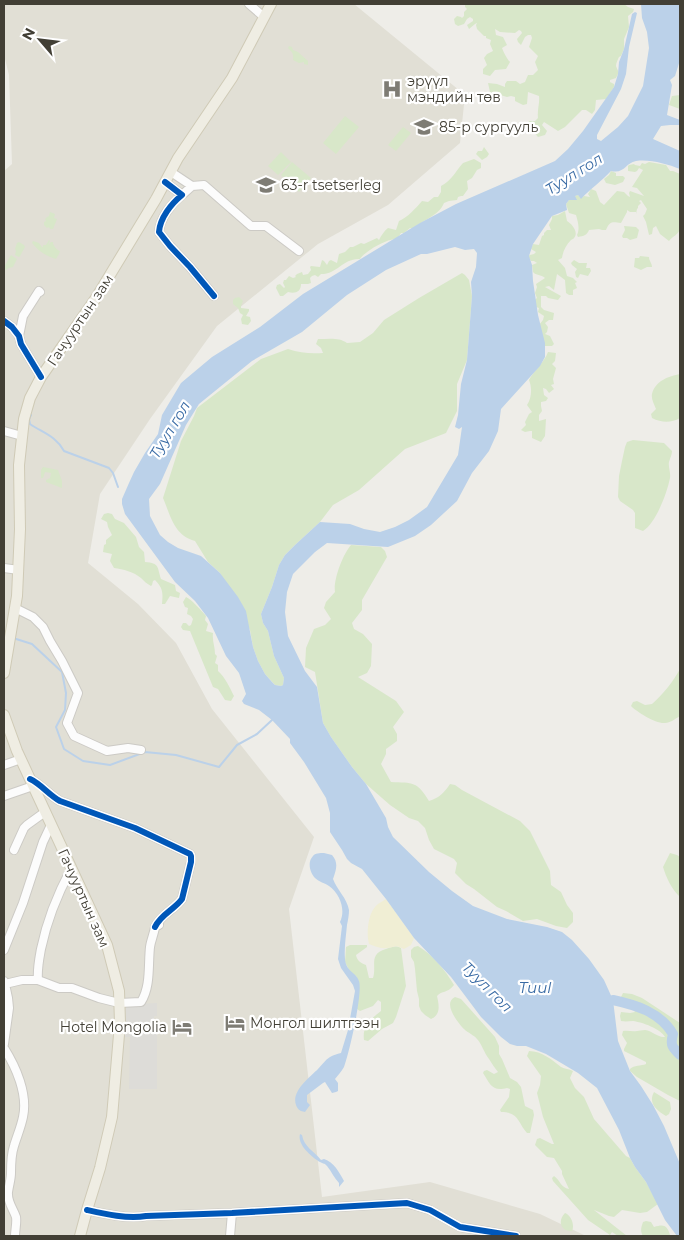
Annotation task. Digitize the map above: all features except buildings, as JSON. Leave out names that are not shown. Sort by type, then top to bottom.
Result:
[{"type":"main road","name":"Гачууртын зам","points":[[4,672],[18,596],[19,465],[24,419],[30,398],[41,378],[96,298],[178,158],[232,78],[271,4]]},
{"type":"main road","name":"Гачууртын зам","points":[[4,715],[21,759],[107,946],[119,991],[120,1023],[112,1117],[100,1168],[80,1236]]},
{"type":"street","points":[[249,4],[264,17]]},
{"type":"street","points":[[171,172],[192,186]]},
{"type":"street","points":[[165,182],[182,195]]},
{"type":"street","points":[[214,296],[158,232],[165,214],[175,200],[192,186],[204,185],[251,226],[266,226],[299,251]]},
{"type":"street","points":[[40,292],[23,316],[19,332],[21,344],[41,378]]},
{"type":"street","points":[[4,316],[19,332]]},
{"type":"street","points":[[4,321],[19,332]]},
{"type":"street","points":[[4,431],[22,436]]},
{"type":"street","points":[[4,568],[19,570]]},
{"type":"street","points":[[15,608],[33,617],[43,627],[78,693],[67,723],[74,736],[107,751],[128,748],[141,750]]},
{"type":"street","points":[[4,765],[21,759]]},
{"type":"street","points":[[4,796],[32,782],[40,786],[53,798],[135,828],[191,856],[182,899],[179,904],[158,921],[158,926],[150,946],[149,969],[144,996],[141,1002],[119,1003],[72,988],[59,988],[38,980],[4,983],[8,998],[4,1046],[19,1077],[24,1106],[22,1121],[7,1161],[11,1174],[6,1192],[16,1217],[15,1236]]},
{"type":"street","points":[[14,850],[27,824],[45,812]]},
{"type":"street","points":[[4,950],[23,903],[43,842],[51,825]]},
{"type":"street","points":[[38,980],[37,969],[45,928],[59,892],[71,869]]},
{"type":"street","points":[[87,1210],[136,1218],[407,1203],[430,1210],[460,1227],[516,1236]]},
{"type":"street","points":[[230,1236],[232,1213]]},
{"type":"street","points":[[460,1227],[460,1236]]},
{"type":"shaded area","points":[[4,4],[354,4],[465,95],[460,143],[388,205],[318,244],[217,326],[150,419],[100,494],[88,563],[138,604],[176,643],[212,709],[314,837],[289,909],[322,1197],[430,1182],[540,1214],[586,1236],[4,1236],[4,171],[12,164],[9,75],[4,55]]},
{"type":"shaded area","points":[[157,1003],[157,1016],[154,1016],[155,1027],[157,1027],[157,1089],[129,1089],[130,1037],[119,1037],[119,1005]]},
{"type":"green space","points":[[465,4],[624,4],[634,9],[628,16],[629,27],[624,39],[624,49],[616,65],[618,74],[616,78],[610,80],[614,87],[606,99],[596,100],[595,110],[592,114],[582,110],[565,127],[558,131],[544,122],[542,125],[547,131],[545,135],[538,137],[531,126],[527,125],[529,121],[535,121],[538,118],[539,96],[528,92],[527,104],[523,105],[515,101],[515,97],[507,97],[490,92],[488,83],[505,87],[507,81],[516,81],[520,84],[525,82],[528,75],[533,75],[538,70],[535,62],[538,56],[529,47],[531,35],[525,37],[521,45],[517,39],[522,33],[521,31],[519,30],[515,33],[500,32],[495,29],[496,35],[503,37],[507,45],[502,48],[510,62],[506,69],[495,70],[490,76],[483,74],[483,69],[487,65],[484,58],[493,51],[490,44],[491,40],[486,38],[477,29],[477,23],[469,29],[467,25],[473,21],[470,17],[464,24],[458,26],[455,24],[454,19],[457,16],[462,18],[464,16],[464,12],[467,9]]},
{"type":"green space","points":[[289,46],[308,61],[308,65],[304,64],[304,62],[299,63],[293,60],[292,53],[288,48]]},
{"type":"green space","points":[[680,95],[680,109],[669,105],[672,96]]},
{"type":"green space","points":[[345,116],[359,127],[336,154],[323,143]]},
{"type":"green space","points":[[403,127],[411,133],[396,151],[388,145]]},
{"type":"green space","points":[[484,147],[489,154],[482,160],[476,154],[478,151],[482,151]]},
{"type":"green space","points":[[281,152],[291,162],[278,175],[268,166]]},
{"type":"green space","points":[[474,159],[481,163],[481,168],[467,181],[468,189],[463,196],[458,197],[457,200],[444,203],[434,215],[413,229],[410,228],[401,233],[397,239],[383,243],[367,252],[360,259],[349,261],[332,272],[321,274],[318,277],[312,276],[310,278],[311,283],[301,284],[297,292],[288,292],[280,296],[276,288],[277,285],[280,284],[284,288],[284,280],[289,276],[293,278],[302,272],[303,275],[308,274],[311,266],[320,267],[322,260],[327,265],[331,260],[337,263],[339,254],[345,252],[350,247],[361,243],[364,244],[377,238],[379,240],[388,228],[396,230],[399,221],[414,210],[422,201],[428,202],[434,197],[438,197],[441,192],[441,186],[451,178],[463,163]]},
{"type":"green space","points":[[292,162],[311,178],[299,192],[281,175]]},
{"type":"green space","points":[[649,162],[666,165],[670,171],[680,174],[680,229],[677,234],[669,241],[660,234],[656,226],[653,228],[652,234],[649,235],[643,216],[647,209],[641,200],[639,201],[641,203],[636,214],[636,212],[627,210],[621,223],[612,223],[606,230],[589,230],[585,235],[578,237],[576,215],[569,213],[566,204],[569,200],[576,199],[574,196],[578,195],[581,198],[584,196],[590,197],[588,194],[591,189],[596,191],[600,202],[604,205],[617,191],[624,192],[630,197],[630,191],[644,196],[637,188],[632,187],[643,170],[639,168],[635,172],[628,171],[628,166],[634,164],[640,166],[642,163]]},
{"type":"green space","points":[[611,171],[616,173],[616,176],[623,176],[625,178],[623,182],[615,185],[606,183],[604,179]]},
{"type":"green space","points":[[565,211],[567,221],[573,226],[576,233],[566,246],[562,258],[558,260],[565,268],[567,276],[577,282],[575,283],[577,288],[573,290],[573,295],[566,293],[565,280],[557,274],[554,290],[549,286],[545,287],[561,296],[558,300],[541,296],[541,307],[554,313],[553,320],[545,323],[548,327],[545,334],[550,336],[554,344],[552,346],[545,346],[539,325],[544,316],[538,312],[539,308],[536,307],[534,300],[537,298],[535,293],[536,284],[545,278],[533,272],[532,265],[537,263],[531,261],[528,256],[536,252],[531,249],[533,244],[539,245],[544,233],[547,230],[551,230],[549,225],[552,216]]},
{"type":"green space","points":[[50,212],[55,214],[54,218],[57,219],[53,229],[47,228],[44,225],[45,219],[49,216]]},
{"type":"green space","points":[[624,226],[636,227],[639,230],[637,238],[630,240],[623,238]]},
{"type":"green space","points":[[49,240],[48,245],[53,242],[55,248],[60,251],[56,259],[42,253],[32,243],[33,241],[39,243],[43,247]]},
{"type":"green space","points":[[19,242],[25,247],[19,257],[15,255],[15,249]]},
{"type":"green space","points":[[11,255],[17,259],[13,267],[6,270],[4,267]]},
{"type":"green space","points":[[640,256],[649,257],[652,267],[641,270],[634,267],[635,258]]},
{"type":"green space","points":[[574,260],[579,263],[587,263],[586,268],[590,268],[591,271],[588,276],[580,274],[578,278],[576,277],[575,272],[577,269],[571,263]]},
{"type":"green space","points":[[462,273],[469,280],[472,296],[467,360],[457,384],[457,411],[446,433],[405,449],[359,490],[333,505],[320,522],[285,555],[279,565],[261,614],[263,623],[268,631],[274,656],[284,678],[283,685],[275,685],[265,674],[258,661],[250,630],[220,573],[208,562],[195,541],[178,530],[163,498],[181,441],[197,408],[261,359],[288,349],[306,353],[323,353],[316,344],[318,339],[337,339],[347,343],[360,342],[373,333],[384,320]]},
{"type":"green space","points":[[239,297],[243,301],[241,308],[249,309],[246,316],[250,317],[251,321],[248,325],[242,324],[241,319],[243,315],[233,304],[233,300]]},
{"type":"green space","points":[[548,352],[556,353],[555,361],[552,364],[556,368],[553,379],[554,384],[551,385],[554,389],[549,393],[543,388],[544,395],[548,398],[546,401],[541,402],[542,411],[539,415],[539,421],[546,419],[545,436],[541,442],[532,438],[532,431],[525,432],[521,430],[526,425],[525,422],[532,412],[527,405],[531,392],[529,380]]},
{"type":"green space","points":[[680,374],[680,418],[666,422],[652,418],[651,414],[656,409],[652,398],[654,389],[659,382]]},
{"type":"green space","points":[[633,440],[664,443],[672,451],[669,464],[670,478],[664,499],[656,515],[643,531],[635,528],[635,513],[620,501],[618,497],[619,476],[625,447],[627,442]]},
{"type":"green space","points":[[43,467],[58,470],[62,481],[62,488],[46,482],[50,478],[51,473],[45,472],[43,478],[41,478]]},
{"type":"green space","points":[[108,513],[124,523],[136,537],[139,547],[144,552],[145,562],[156,565],[161,579],[175,585],[176,591],[180,593],[179,598],[170,596],[165,604],[162,604],[162,591],[155,580],[151,586],[135,574],[114,568],[110,561],[112,554],[103,552],[106,540],[112,535],[107,522],[101,519],[104,514]]},
{"type":"green space","points":[[351,545],[381,547],[387,557],[362,600],[362,610],[352,623],[354,629],[363,634],[372,644],[371,666],[367,673],[358,677],[396,701],[404,712],[393,727],[397,734],[397,741],[386,749],[386,754],[381,764],[391,782],[418,786],[429,801],[441,795],[450,784],[455,785],[520,821],[530,831],[550,871],[551,885],[561,892],[573,913],[573,922],[567,928],[537,919],[523,921],[497,907],[466,884],[455,873],[457,863],[454,859],[434,849],[425,828],[418,821],[409,818],[390,805],[366,784],[352,767],[323,723],[315,672],[305,667],[306,648],[314,629],[325,625],[331,619],[324,608],[326,602],[335,592],[339,567]]},
{"type":"green space","points":[[186,597],[206,616],[205,620],[208,624],[206,631],[213,633],[215,654],[217,656],[215,663],[218,665],[218,671],[225,679],[234,696],[231,701],[225,700],[218,689],[213,687],[190,631],[183,630],[181,627],[183,623],[191,625],[193,619],[187,614],[188,608],[185,607],[183,602]]},
{"type":"green space","points":[[680,669],[680,716],[669,722],[661,723],[647,717],[631,706],[633,702],[637,701],[645,705],[652,704],[668,688]]},
{"type":"green space","points":[[670,853],[680,857],[680,897],[674,891],[663,867]]},
{"type":"green space","points":[[350,945],[367,945],[356,955],[357,959],[366,965],[369,978],[373,978],[375,957],[380,951],[392,947],[401,948],[406,986],[396,1017],[393,1023],[382,1029],[368,1041],[364,1040],[364,1030],[381,1011],[381,1002],[378,1000],[373,1006],[360,1011],[357,1009],[359,982],[356,976],[350,972],[345,962],[346,947]]},
{"type":"green space","points":[[418,946],[438,963],[454,985],[437,996],[438,1012],[431,1019],[421,1011],[419,1006],[414,962],[411,957],[411,950]]},
{"type":"green space","points":[[623,993],[642,998],[680,1023],[680,1101],[637,1077],[630,1071],[630,1069],[636,1066],[646,1064],[646,1062],[624,1051],[627,1043],[622,1035],[623,1031],[645,1030],[665,1037],[660,1031],[646,1024],[621,1021],[621,1012],[635,1012],[620,999]]},
{"type":"green space","points":[[455,997],[461,999],[495,1037],[499,1046],[499,1054],[510,1078],[521,1087],[525,1106],[533,1110],[534,1115],[530,1133],[527,1133],[515,1116],[507,1112],[501,1112],[500,1110],[509,1097],[510,1089],[495,1088],[483,1073],[487,1070],[494,1074],[498,1072],[487,1057],[479,1041],[464,1029],[452,1013],[450,1004],[451,1000]]},
{"type":"green space","points":[[529,1051],[542,1054],[561,1067],[573,1071],[570,1078],[575,1088],[584,1097],[594,1119],[626,1156],[630,1158],[658,1204],[647,1212],[640,1213],[622,1210],[614,1217],[594,1210],[627,1236],[618,1236],[612,1232],[610,1235],[588,1220],[553,1181],[552,1178],[554,1176],[564,1187],[569,1189],[562,1171],[554,1158],[547,1157],[535,1145],[537,1139],[540,1138],[554,1144],[543,1117],[537,1093],[541,1076],[527,1056]]},
{"type":"green space","points":[[654,1092],[670,1102],[671,1109],[666,1116],[654,1106],[652,1096]]},
{"type":"green space","points":[[565,1213],[572,1220],[572,1231],[565,1230],[561,1225],[561,1219]]},
{"type":"green space","points":[[643,1222],[651,1222],[654,1227],[665,1226],[670,1235],[643,1236],[641,1228]]},
{"type":"sand","points":[[386,899],[414,938],[411,945],[404,949],[396,946],[382,948],[369,944],[369,919],[376,906]]},
{"type":"water","points":[[641,4],[680,4],[680,60],[675,76],[670,80],[672,85],[667,115],[680,120],[680,125],[661,126],[653,139],[680,151],[680,169],[653,161],[632,162],[622,170],[611,171],[581,199],[578,195],[575,196],[577,200],[569,200],[566,204],[567,210],[552,216],[533,244],[529,256],[532,265],[538,315],[545,343],[545,357],[540,366],[501,409],[498,431],[489,451],[472,473],[457,501],[431,525],[415,536],[388,547],[327,543],[293,574],[287,592],[285,612],[288,636],[305,671],[317,687],[323,723],[352,767],[366,784],[386,818],[393,837],[429,872],[473,906],[507,919],[562,932],[589,959],[604,980],[613,1000],[618,1041],[630,1071],[653,1105],[680,1164],[680,1236],[677,1236],[665,1220],[646,1182],[635,1167],[619,1130],[597,1088],[578,1073],[546,1054],[526,1046],[510,1044],[501,1037],[481,1017],[451,977],[414,938],[362,869],[347,859],[330,832],[330,813],[326,798],[290,743],[290,739],[272,720],[259,710],[244,704],[242,701],[246,694],[239,673],[226,656],[208,618],[195,601],[175,582],[125,514],[122,504],[122,499],[134,472],[158,434],[162,415],[181,383],[212,357],[260,327],[303,294],[420,223],[456,204],[555,161],[568,149],[614,87],[632,14],[635,12],[637,13],[629,47],[626,74],[621,89],[597,135],[597,139],[601,141],[618,127],[628,116],[643,86],[649,48],[647,32],[642,18]],"holes":[[[455,247],[465,250],[474,249],[477,253],[476,267],[471,282],[472,296],[467,360],[461,384],[455,427],[459,429],[462,427],[458,455],[427,507],[409,520],[380,532],[350,524],[320,522],[285,555],[279,565],[261,614],[263,623],[268,631],[274,656],[284,678],[283,685],[275,685],[265,674],[258,661],[253,647],[246,611],[238,597],[220,573],[201,556],[178,548],[160,535],[150,516],[149,499],[160,484],[186,425],[199,404],[252,361],[302,332],[347,295],[386,270],[421,254]]]},
{"type":"water","points":[[324,853],[332,855],[336,861],[333,879],[349,910],[345,959],[347,967],[359,981],[360,988],[355,1024],[346,1060],[344,1067],[335,1079],[338,1083],[338,1091],[332,1093],[325,1082],[323,1083],[307,1095],[307,1102],[310,1105],[305,1112],[297,1107],[296,1095],[302,1085],[327,1060],[341,1053],[348,1030],[355,991],[341,968],[338,959],[342,926],[340,922],[342,917],[341,903],[333,889],[315,878],[310,867],[311,858],[314,855]]},
{"type":"water","points":[[300,1134],[307,1146],[321,1160],[328,1160],[336,1168],[344,1181],[339,1187],[339,1183],[327,1166],[313,1157],[303,1146]]},
{"type":"waterway","points":[[31,415],[29,419],[30,424],[53,438],[64,451],[109,468],[118,487]]},
{"type":"waterway","points":[[13,638],[32,644],[62,672],[66,693],[65,710],[56,727],[64,749],[83,761],[110,765],[145,752],[176,755],[219,767],[237,745],[257,734],[272,720]]},
{"type":"waterway","points":[[613,1000],[639,1007],[661,1020],[673,1034],[672,1046],[680,1055]]},
{"type":"cycle path","points":[[165,182],[182,195],[167,212],[161,222],[159,232],[214,296]]},
{"type":"cycle path","points":[[4,321],[19,336],[21,344],[41,377]]},
{"type":"cycle path","points":[[30,779],[60,801],[135,828],[190,854],[191,862],[182,899],[155,927]]},
{"type":"cycle path","points":[[87,1210],[116,1216],[139,1217],[407,1203],[430,1210],[460,1227],[516,1236]]},
{"type":"place","name":"эрүүл мэндийн төв","points":[[392,89]]},
{"type":"place","name":"85-р сургууль","points":[[424,127]]},
{"type":"place","name":"63-r tsetserleg","points":[[266,185]]},
{"type":"place","name":"Монгол шилтгээн","points":[[235,1023]]},
{"type":"place","name":"Hotel Mongolia","points":[[182,1027]]},
{"type":"water label","name":"Туул гол","points":[[574,174]]},
{"type":"water label","name":"Туул гол","points":[[170,430]]},
{"type":"water label","name":"Туул гол","points":[[487,987]]},
{"type":"water label","name":"Tuul","points":[[535,988]]}]
